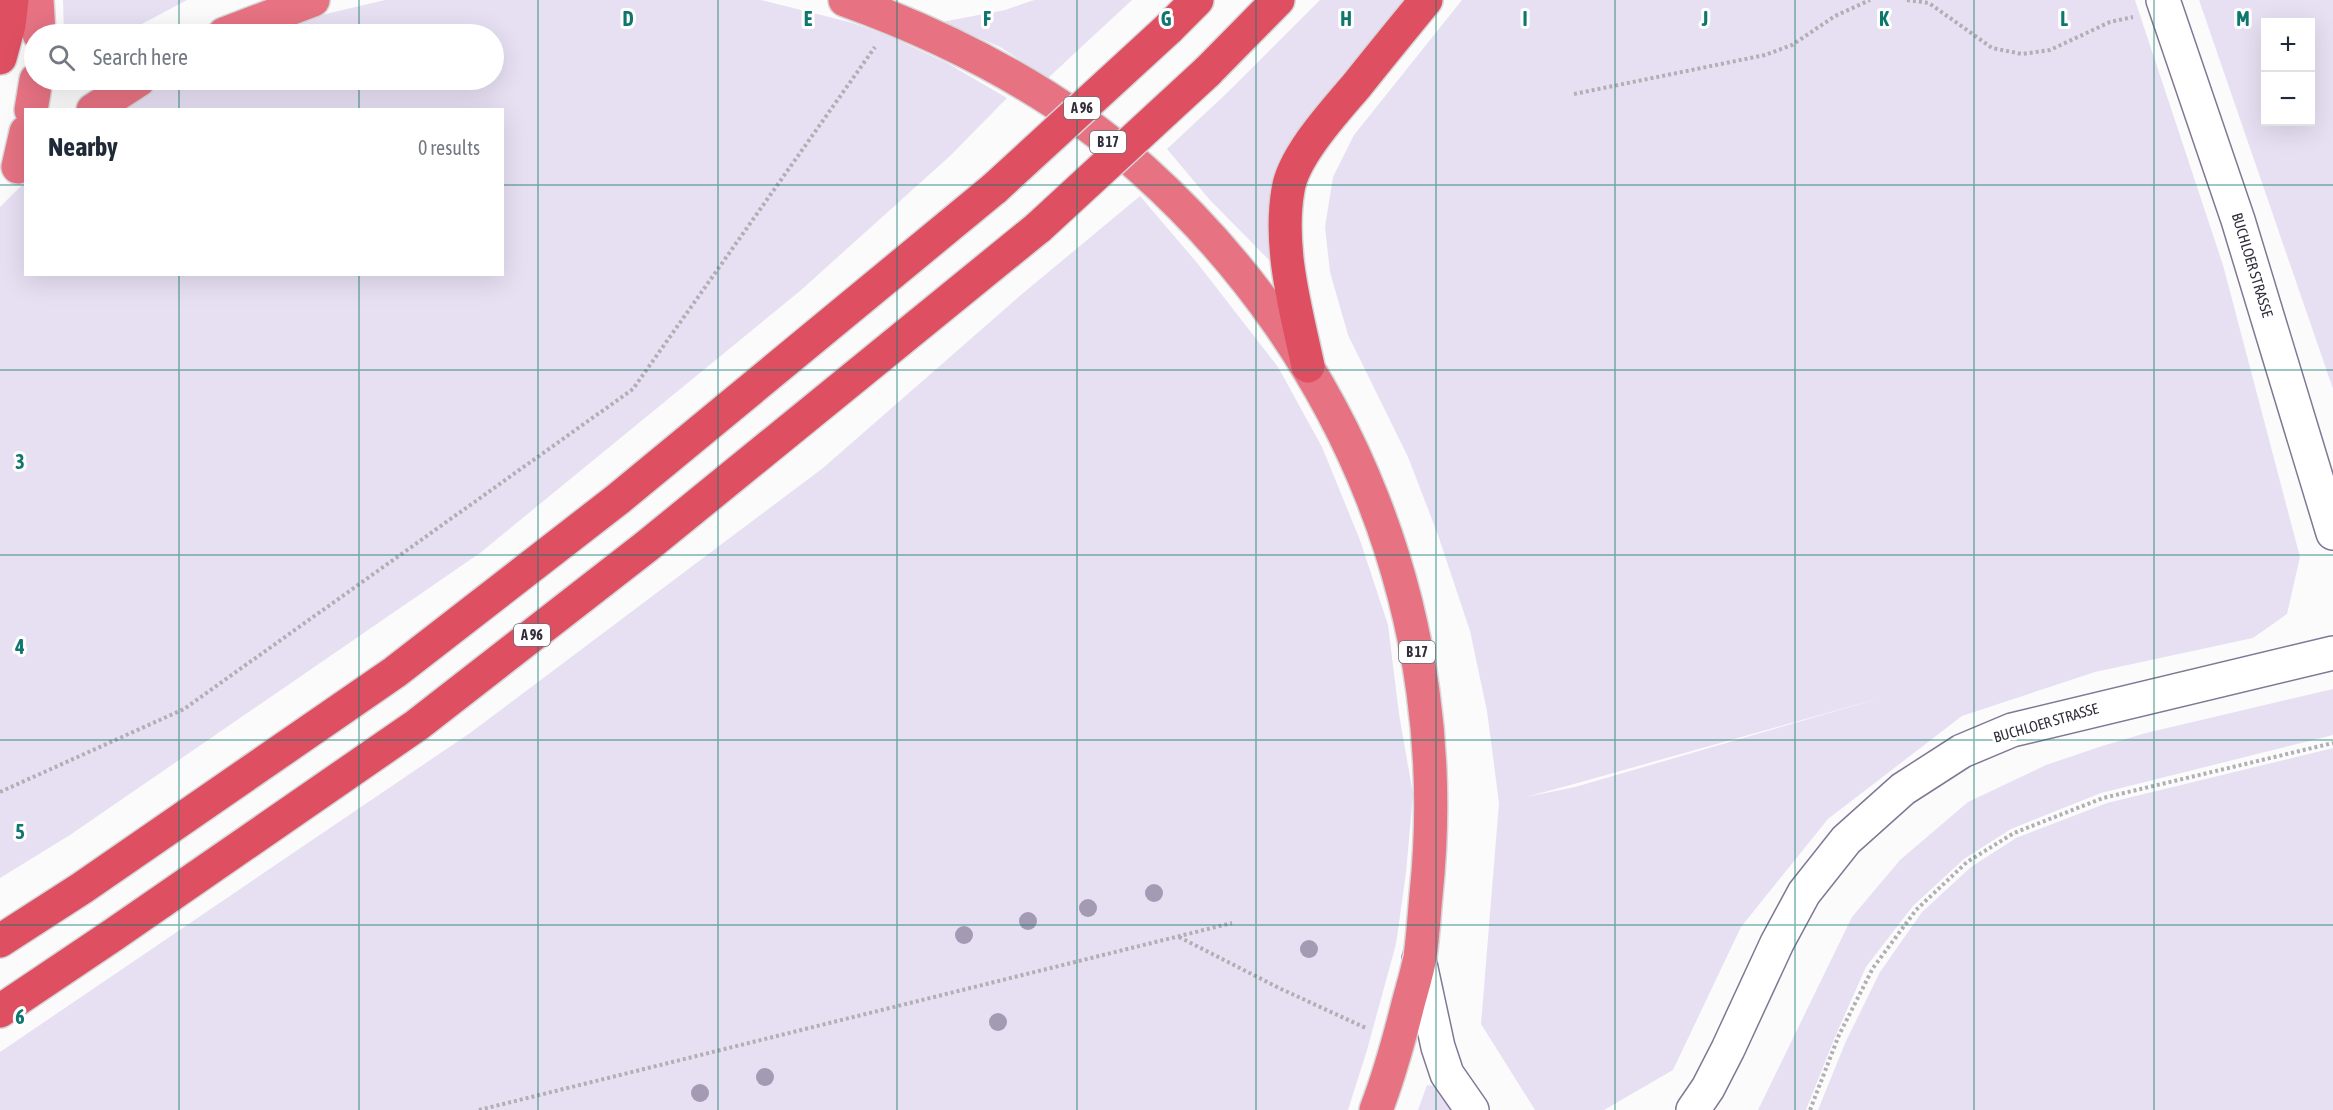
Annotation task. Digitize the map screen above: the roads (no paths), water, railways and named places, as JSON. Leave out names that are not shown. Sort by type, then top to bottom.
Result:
[{"type":"highway","points":[[0,58],[9,25],[12,0]]},
{"type":"highway","points":[[37,0],[38,24]]},
{"type":"highway","name":"B 17","points":[[845,0],[962,48],[1025,83],[1085,123],[1142,169],[1194,218],[1241,273],[1308,366],[1350,446],[1374,502],[1399,578],[1421,676],[1432,796],[1430,857],[1419,959],[1398,1043],[1376,1110]]},
{"type":"highway","name":"A 96","points":[[0,941],[82,888],[395,672],[618,499],[995,188],[1197,0]]},
{"type":"highway","name":"A 96","points":[[0,1011],[123,929],[417,725],[647,546],[1039,227],[1207,72],[1278,0]]},
{"type":"highway","points":[[1308,366],[1293,299],[1286,238],[1288,190],[1294,169],[1329,118],[1426,0]]},
{"type":"highway","points":[[246,24],[298,1]]},
{"type":"highway","points":[[31,108],[34,90]]},
{"type":"highway","points":[[96,108],[124,90]]},
{"type":"highway","points":[[14,171],[24,138]]},
{"type":"main road","name":"BUCHLOER STRASSE","points":[[2165,5],[2238,220],[2333,532]]},
{"type":"main road","name":"BUCHLOER STRASSE","points":[[1693,1110],[1708,1088],[1803,893],[1846,840],[1903,789],[1962,751],[2012,730],[2333,653]]},
{"type":"main road","points":[[1419,959],[1438,1047],[1447,1074],[1472,1110]]}]
